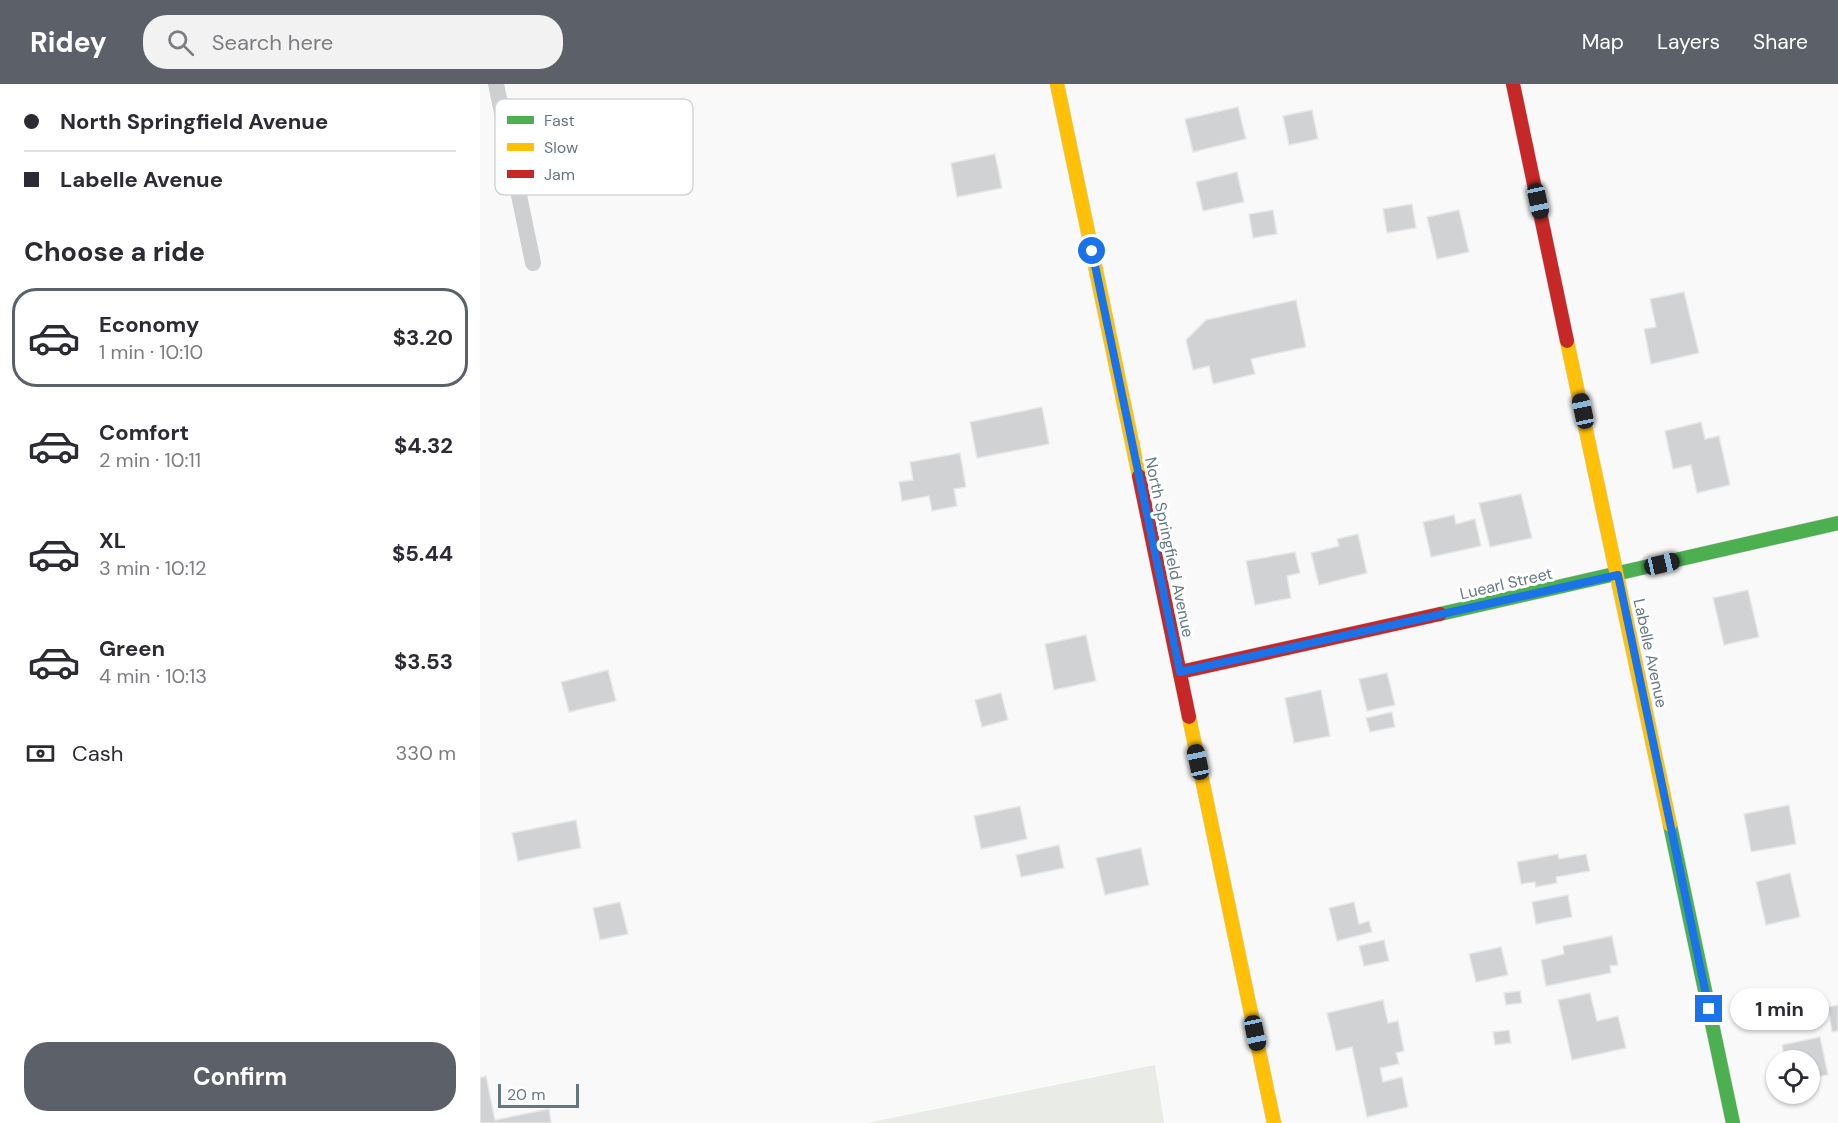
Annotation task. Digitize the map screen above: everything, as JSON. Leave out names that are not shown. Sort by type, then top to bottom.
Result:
[{"type":"street","name":"North Springfield Avenue","points":[[1057,84],[1274,1123]]},
{"type":"street","name":"Labelle Avenue","points":[[1513,84],[1733,1123]]},
{"type":"street","name":"Luearl Street","points":[[1180,672],[1618,575],[1838,523]]},
{"type":"lane","points":[[496,84],[499,99]]},
{"type":"lane","points":[[519,195],[533,263]]},
{"type":"shaded area","points":[[1155,1065],[1164,1123],[867,1123]]},
{"type":"building","points":[[1238,107],[1246,139],[1193,152],[1185,119]]},
{"type":"building","points":[[1312,110],[1318,139],[1289,145],[1283,116]]},
{"type":"building","points":[[995,154],[1002,188],[957,197],[951,163]]},
{"type":"building","points":[[1237,172],[1244,202],[1203,211],[1196,182]]},
{"type":"building","points":[[1412,204],[1416,228],[1387,233],[1383,209]]},
{"type":"building","points":[[1273,210],[1277,234],[1253,238],[1249,214]]},
{"type":"building","points":[[1459,210],[1469,252],[1437,259],[1427,217]]},
{"type":"building","points":[[1684,292],[1699,353],[1651,364],[1644,329],[1656,327],[1650,299]]},
{"type":"building","points":[[1296,300],[1306,347],[1251,359],[1255,374],[1213,384],[1209,366],[1193,370],[1186,340],[1206,320]]},
{"type":"building","points":[[1042,407],[1049,444],[977,458],[970,422]]},
{"type":"building","points":[[1701,422],[1705,439],[1719,436],[1730,485],[1697,493],[1691,465],[1673,469],[1665,431]]},
{"type":"building","points":[[960,453],[966,487],[954,489],[957,506],[932,511],[929,496],[902,501],[899,482],[913,480],[910,462]]},
{"type":"building","points":[[1521,494],[1532,538],[1490,547],[1479,503]]},
{"type":"building","points":[[1454,515],[1456,524],[1475,519],[1481,546],[1431,557],[1423,522]]},
{"type":"building","points":[[1358,534],[1367,573],[1319,585],[1311,553],[1339,546],[1337,539]]},
{"type":"building","points":[[1295,552],[1300,573],[1287,576],[1291,598],[1255,605],[1246,561]]},
{"type":"building","points":[[1748,590],[1759,637],[1724,645],[1713,598]]},
{"type":"building","points":[[1086,635],[1096,681],[1054,690],[1045,644]]},
{"type":"building","points":[[608,670],[616,701],[569,712],[561,682]]},
{"type":"building","points":[[1387,673],[1395,705],[1367,711],[1359,679]]},
{"type":"building","points":[[1321,690],[1330,736],[1294,743],[1285,698]]},
{"type":"building","points":[[1001,693],[1008,720],[982,727],[975,700]]},
{"type":"building","points":[[1392,712],[1395,727],[1370,732],[1366,718]]},
{"type":"building","points":[[1789,805],[1796,844],[1751,852],[1744,814]]},
{"type":"building","points":[[1020,806],[1027,839],[981,849],[974,816]]},
{"type":"building","points":[[576,820],[581,848],[518,861],[512,833]]},
{"type":"building","points":[[1059,845],[1064,868],[1021,877],[1016,855]]},
{"type":"building","points":[[1141,848],[1149,885],[1105,895],[1096,858]]},
{"type":"building","points":[[1558,854],[1559,859],[1586,854],[1590,871],[1556,877],[1557,883],[1536,887],[1535,882],[1521,884],[1517,862]]},
{"type":"building","points":[[1790,873],[1800,917],[1766,925],[1756,882]]},
{"type":"building","points":[[1568,895],[1572,917],[1536,924],[1532,902]]},
{"type":"building","points":[[620,902],[628,934],[600,940],[593,908]]},
{"type":"building","points":[[1354,902],[1359,924],[1369,921],[1372,932],[1337,941],[1329,908]]},
{"type":"building","points":[[1612,936],[1618,965],[1610,966],[1611,973],[1546,986],[1541,960],[1564,954],[1563,946]]},
{"type":"building","points":[[1384,940],[1389,961],[1364,966],[1359,946]]},
{"type":"building","points":[[1501,947],[1508,975],[1476,982],[1469,954]]},
{"type":"building","points":[[1520,991],[1522,1003],[1506,1005],[1504,993]]},
{"type":"building","points":[[1590,993],[1597,1021],[1618,1016],[1626,1048],[1572,1060],[1558,1000]]},
{"type":"building","points":[[1383,1000],[1388,1023],[1398,1021],[1404,1051],[1396,1053],[1399,1064],[1380,1068],[1383,1082],[1402,1077],[1408,1107],[1367,1117],[1352,1047],[1336,1051],[1327,1013]]},
{"type":"building","points":[[1838,1005],[1838,1031],[1832,1032],[1828,1007]]},
{"type":"building","points":[[1509,1030],[1511,1043],[1495,1045],[1493,1032]]},
{"type":"building","points":[[1820,1037],[1828,1075],[1820,1076],[1820,1050],[1783,1050],[1782,1045]]},
{"type":"building","points":[[486,1076],[495,1120],[549,1109],[551,1123],[480,1123],[480,1078]]},
{"type":"traffic: fast","points":[[1440,614],[1838,523]]},
{"type":"traffic: fast","points":[[1670,825],[1733,1123]]},
{"type":"traffic: slow","points":[[1057,84],[1139,476]]},
{"type":"traffic: slow","points":[[1567,341],[1670,825]]},
{"type":"traffic: slow","points":[[1189,717],[1274,1123]]},
{"type":"traffic: jam","points":[[1513,84],[1567,341]]},
{"type":"traffic: jam","points":[[1139,476],[1189,717]]},
{"type":"traffic: jam","points":[[1180,672],[1440,614]]},
{"type":"route","points":[[1092,251],[1180,672],[1618,575],[1709,1009]]}]
